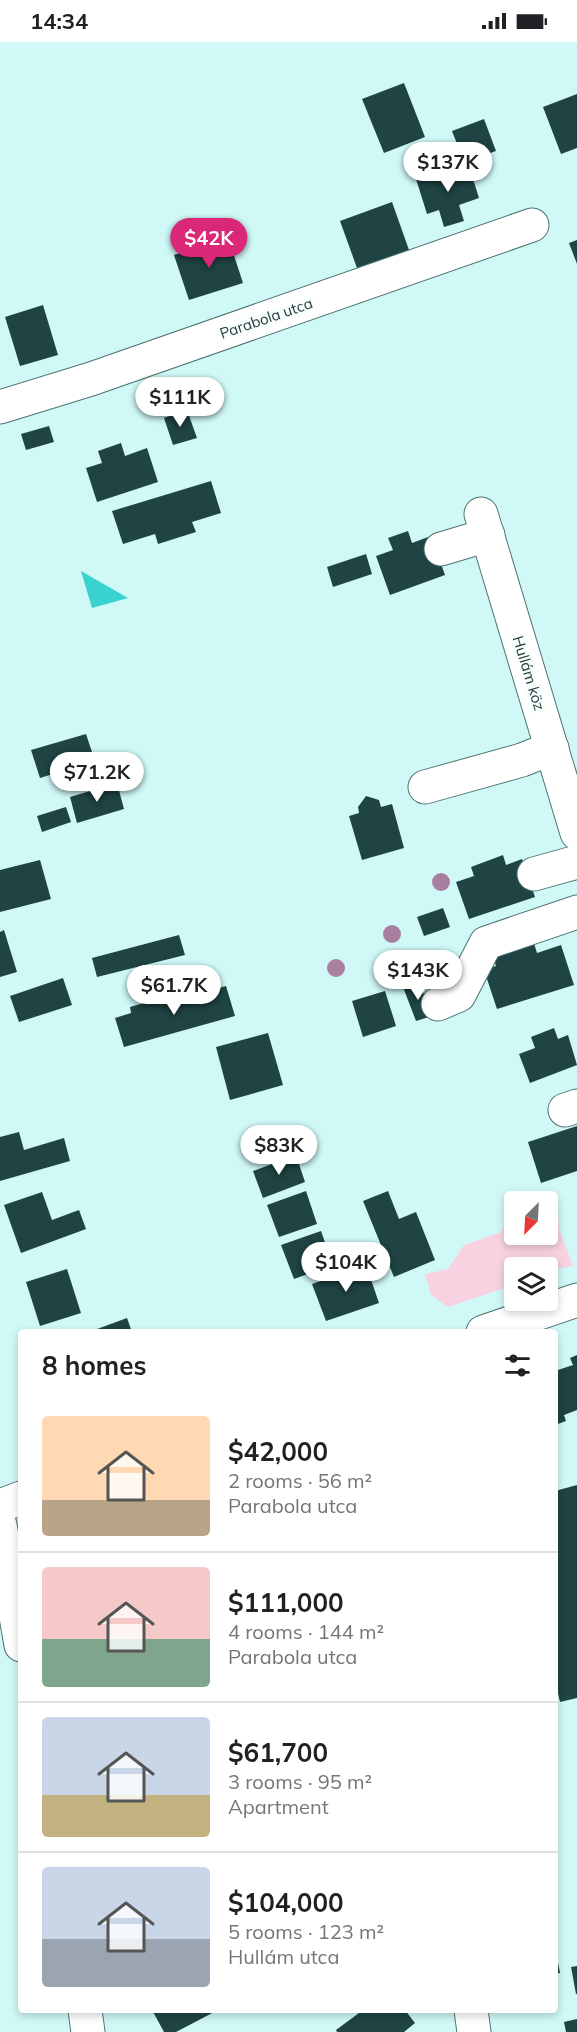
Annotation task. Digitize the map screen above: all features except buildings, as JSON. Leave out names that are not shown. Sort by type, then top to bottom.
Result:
[{"type":"street","name":"Parabola utca","points":[[0,407],[91,379],[532,225]]},
{"type":"street","name":"Hullám köz","points":[[441,549],[484,524],[577,833]]},
{"type":"street","points":[[425,787],[522,760],[552,748]]},
{"type":"street","points":[[534,874],[577,862]]},
{"type":"street","points":[[438,1004],[459,995],[486,944],[577,912]]},
{"type":"street","points":[[492,1329],[577,1300]]},
{"type":"street","points":[[0,1506],[18,1499]]},
{"type":"street","points":[[0,1525],[18,1628]]},
{"type":"street","points":[[85,2013],[88,2032]]},
{"type":"street","points":[[471,2013],[474,2032]]},
{"type":"shaded area","points":[[558,1214],[560,1231],[573,1266],[558,1269],[558,1257],[504,1257],[504,1288],[448,1307],[431,1295],[425,1274],[448,1269],[464,1245],[501,1232],[504,1226],[504,1245],[558,1245]]},
{"type":"water","points":[[81,571],[128,598],[92,608]]}]
